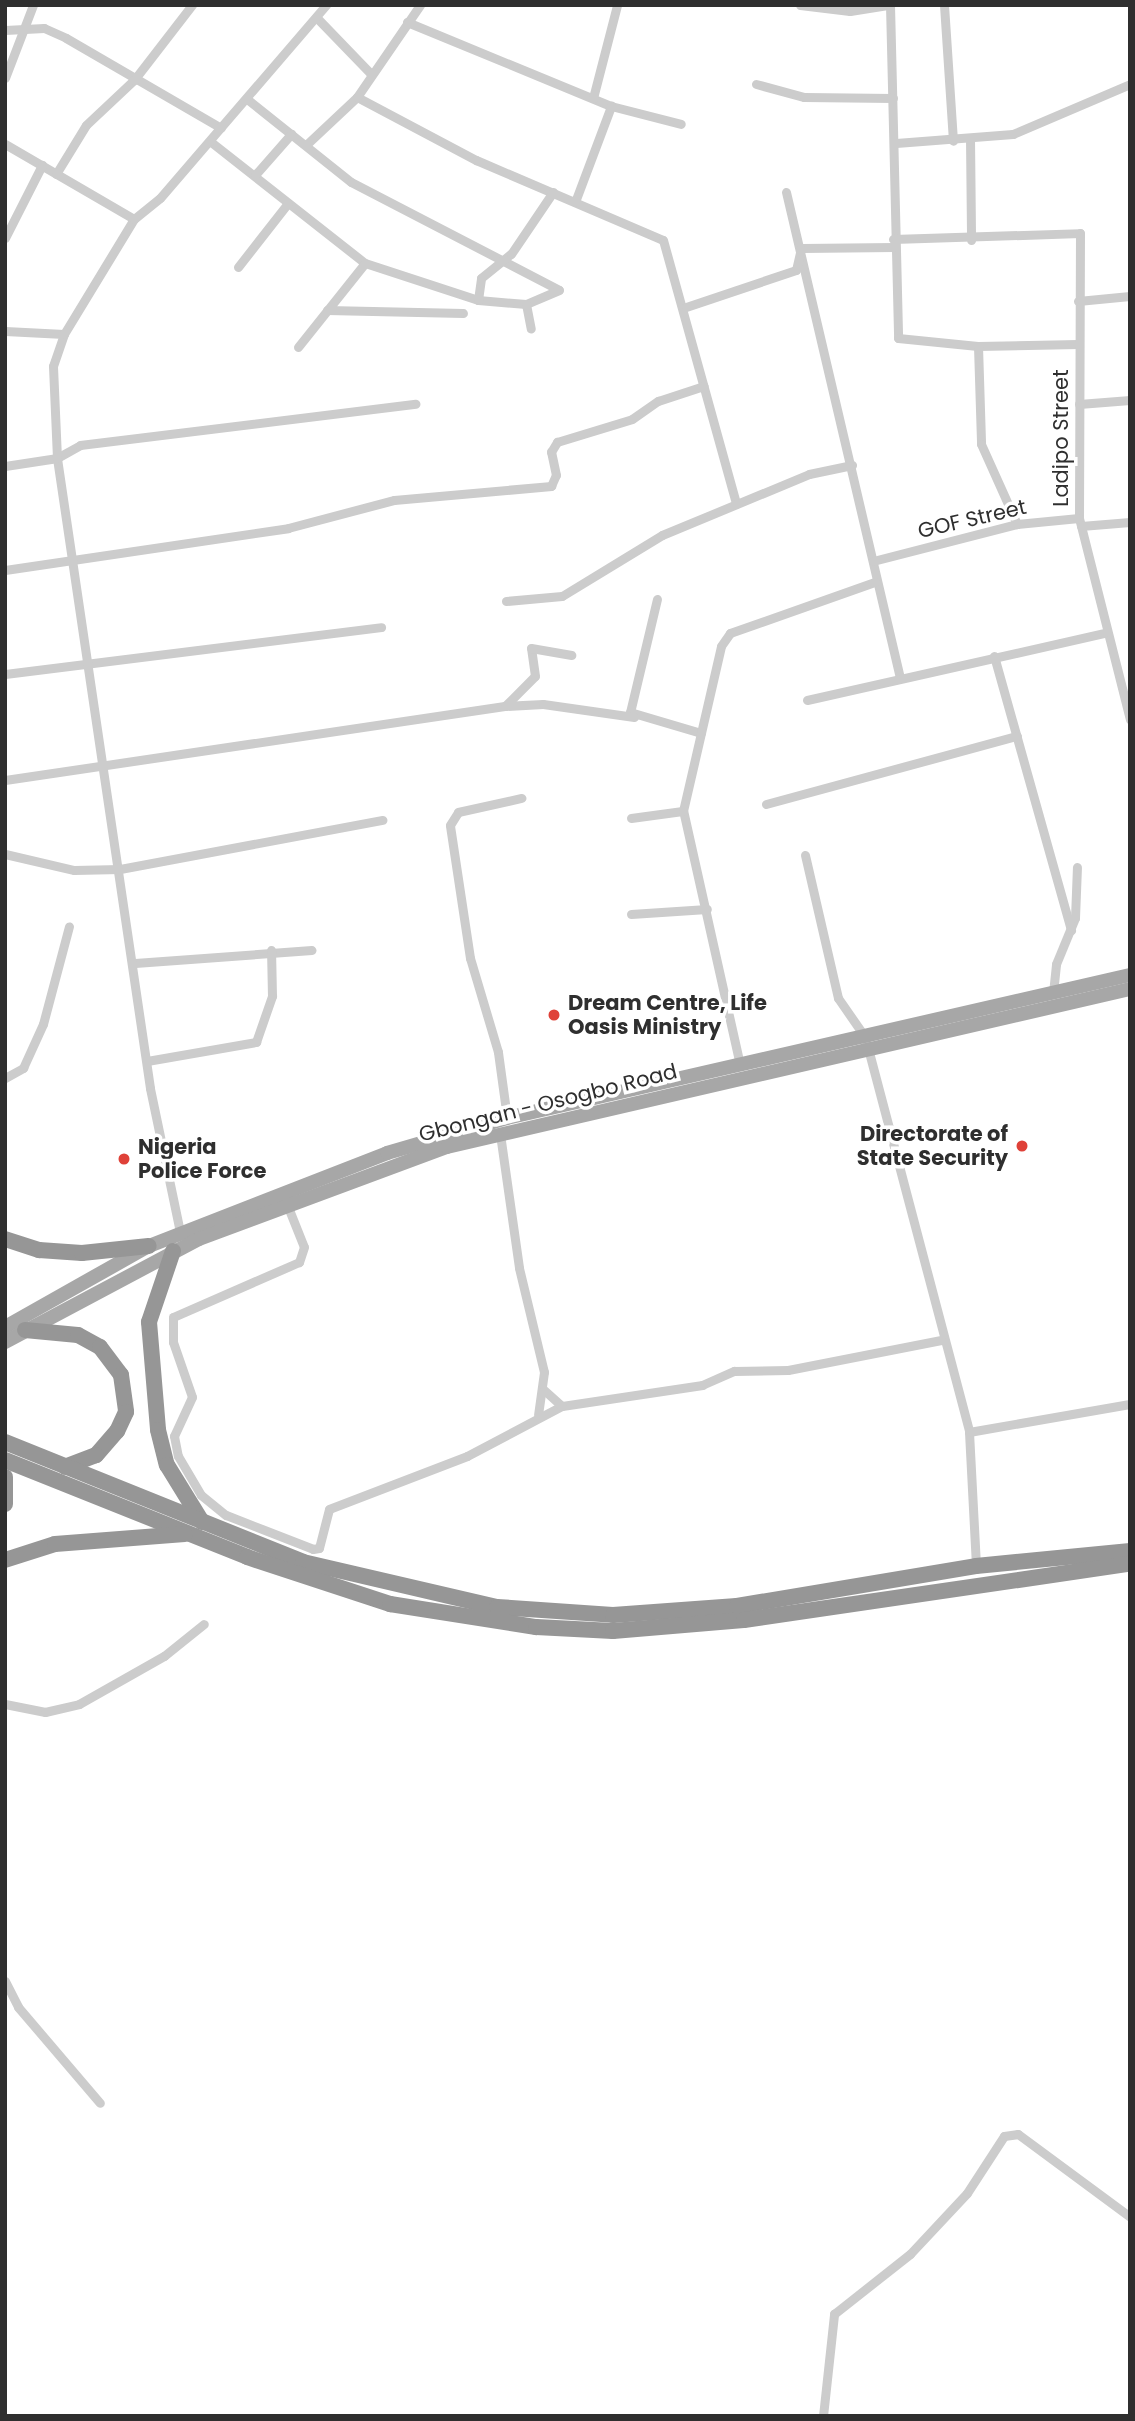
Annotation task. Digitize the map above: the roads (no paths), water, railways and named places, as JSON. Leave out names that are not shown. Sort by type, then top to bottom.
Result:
[{"type":"highway","points":[[5,1239],[39,1250],[82,1253],[149,1246]]},
{"type":"highway","points":[[173,1251],[149,1322],[158,1430],[167,1465],[202,1522]]},
{"type":"highway","points":[[24,1330],[78,1335],[100,1347],[121,1375],[126,1412],[117,1431],[96,1455],[65,1467]]},
{"type":"highway","points":[[5,1442],[303,1562],[391,1586],[497,1607],[613,1615],[737,1606],[976,1566],[1130,1551]]},
{"type":"highway","points":[[5,1460],[189,1534],[390,1604],[613,1631],[744,1620],[1130,1564]]},
{"type":"highway","points":[[5,1477],[5,1504]]},
{"type":"highway","points":[[5,1560],[55,1544],[189,1534]]},
{"type":"main road","name":"Gbongan - Osogbo Road","points":[[5,1342],[173,1251],[286,1202],[500,1134],[1130,975]]},
{"type":"main road","name":"Gbongan - Osogbo Road","points":[[5,1326],[149,1246],[286,1188],[507,1118],[740,1065],[1130,989]]},
{"type":"street","points":[[5,78],[29,28],[33,5]]},
{"type":"street","points":[[56,174],[86,125],[134,80],[192,5]]},
{"type":"street","points":[[180,1232],[146,1061],[135,963],[57,458],[51,387],[64,334],[134,219],[211,142],[326,5]]},
{"type":"street","points":[[307,144],[358,97],[420,5]]},
{"type":"street","points":[[593,98],[617,5]]},
{"type":"street","points":[[800,5],[850,11],[889,5],[896,143],[893,243],[898,338],[978,346],[1078,344]]},
{"type":"street","points":[[944,5],[953,141]]},
{"type":"street","points":[[317,18],[371,74]]},
{"type":"street","points":[[407,22],[611,106],[681,124]]},
{"type":"street","points":[[5,30],[29,28],[66,38],[134,80],[221,128]]},
{"type":"street","points":[[756,84],[804,97],[893,98]]},
{"type":"street","points":[[896,143],[953,141],[1013,134],[1130,84]]},
{"type":"street","points":[[358,97],[553,192],[663,240],[686,307],[736,504]]},
{"type":"street","points":[[211,142],[365,263],[478,300],[526,304],[559,290],[503,257],[351,182],[307,144],[247,99]]},
{"type":"street","points":[[575,202],[611,106]]},
{"type":"street","points":[[255,176],[291,134]]},
{"type":"street","points":[[802,247],[971,240],[970,138]]},
{"type":"street","points":[[5,144],[134,219]]},
{"type":"street","points":[[5,238],[41,165]]},
{"type":"street","points":[[478,300],[481,278],[503,257],[553,192]]},
{"type":"street","points":[[786,192],[802,247],[873,561],[875,582],[900,677]]},
{"type":"street","points":[[238,267],[288,203]]},
{"type":"street","name":"Ladipo Street","points":[[971,240],[1080,233],[1080,522],[1104,633],[1126,692],[1130,720]]},
{"type":"street","points":[[686,307],[796,270],[802,247]]},
{"type":"street","points":[[298,347],[365,263]]},
{"type":"street","points":[[1078,301],[1130,296]]},
{"type":"street","points":[[526,304],[531,329]]},
{"type":"street","points":[[327,310],[463,313]]},
{"type":"street","points":[[5,331],[64,334]]},
{"type":"street","points":[[978,346],[981,444],[1017,524]]},
{"type":"street","points":[[5,570],[288,528],[394,500],[551,486],[556,475],[551,452],[557,442],[632,419],[658,401],[704,386]]},
{"type":"street","points":[[1079,404],[1130,400]]},
{"type":"street","points":[[5,466],[57,458],[80,445],[416,404]]},
{"type":"street","points":[[506,601],[562,596],[662,535],[808,474],[852,465]]},
{"type":"street","name":"GOF Street","points":[[873,561],[1017,524],[1130,522]]},
{"type":"street","points":[[740,1065],[683,811],[721,646],[730,633],[875,582]]},
{"type":"street","points":[[634,717],[657,599]]},
{"type":"street","points":[[5,674],[90,660],[381,627]]},
{"type":"street","points":[[807,700],[1104,633]]},
{"type":"street","points":[[505,706],[534,676],[531,648],[571,655]]},
{"type":"street","points":[[994,656],[1071,930]]},
{"type":"street","points":[[5,780],[105,762],[505,706],[543,704],[634,717],[701,733]]},
{"type":"street","points":[[766,804],[1017,736]]},
{"type":"street","points":[[507,1118],[498,1052],[470,958],[450,825],[458,812],[521,797]]},
{"type":"street","points":[[631,818],[683,811]]},
{"type":"street","points":[[5,854],[74,870],[120,869],[382,820]]},
{"type":"street","points":[[805,855],[838,998],[867,1042],[941,1340],[969,1433],[976,1566]]},
{"type":"street","points":[[1053,993],[1056,964],[1071,930],[1077,867]]},
{"type":"street","points":[[631,914],[706,909]]},
{"type":"street","points":[[5,1078],[23,1068],[43,1024],[69,926]]},
{"type":"street","points":[[135,963],[271,950],[312,950]]},
{"type":"street","points":[[146,1061],[256,1042],[272,996],[271,950]]},
{"type":"street","points":[[500,1134],[544,1390],[538,1415]]},
{"type":"street","points":[[286,1202],[303,1247],[299,1262],[173,1317],[173,1342],[192,1397],[174,1436],[178,1456],[201,1495],[248,1525],[319,1548],[329,1509],[467,1456],[538,1415],[562,1406],[702,1385],[734,1371],[788,1370],[941,1340]]},
{"type":"street","points":[[544,1390],[562,1406]]},
{"type":"street","points":[[969,1433],[1130,1404]]},
{"type":"street","points":[[5,1704],[45,1712],[79,1704],[175,1649],[204,1624]]},
{"type":"street","points":[[5,1981],[18,2007],[100,2103]]},
{"type":"street","points":[[822,2416],[834,2314],[939,2224],[1004,2136],[1018,2134],[1130,2217]]},
{"type":"place","name":"Dream Centre, Life Oasis Ministry","points":[[554,1015]]},
{"type":"place","name":"Directorate of State Security","points":[[1022,1146]]},
{"type":"place","name":"Nigeria Police Force","points":[[124,1159]]}]
